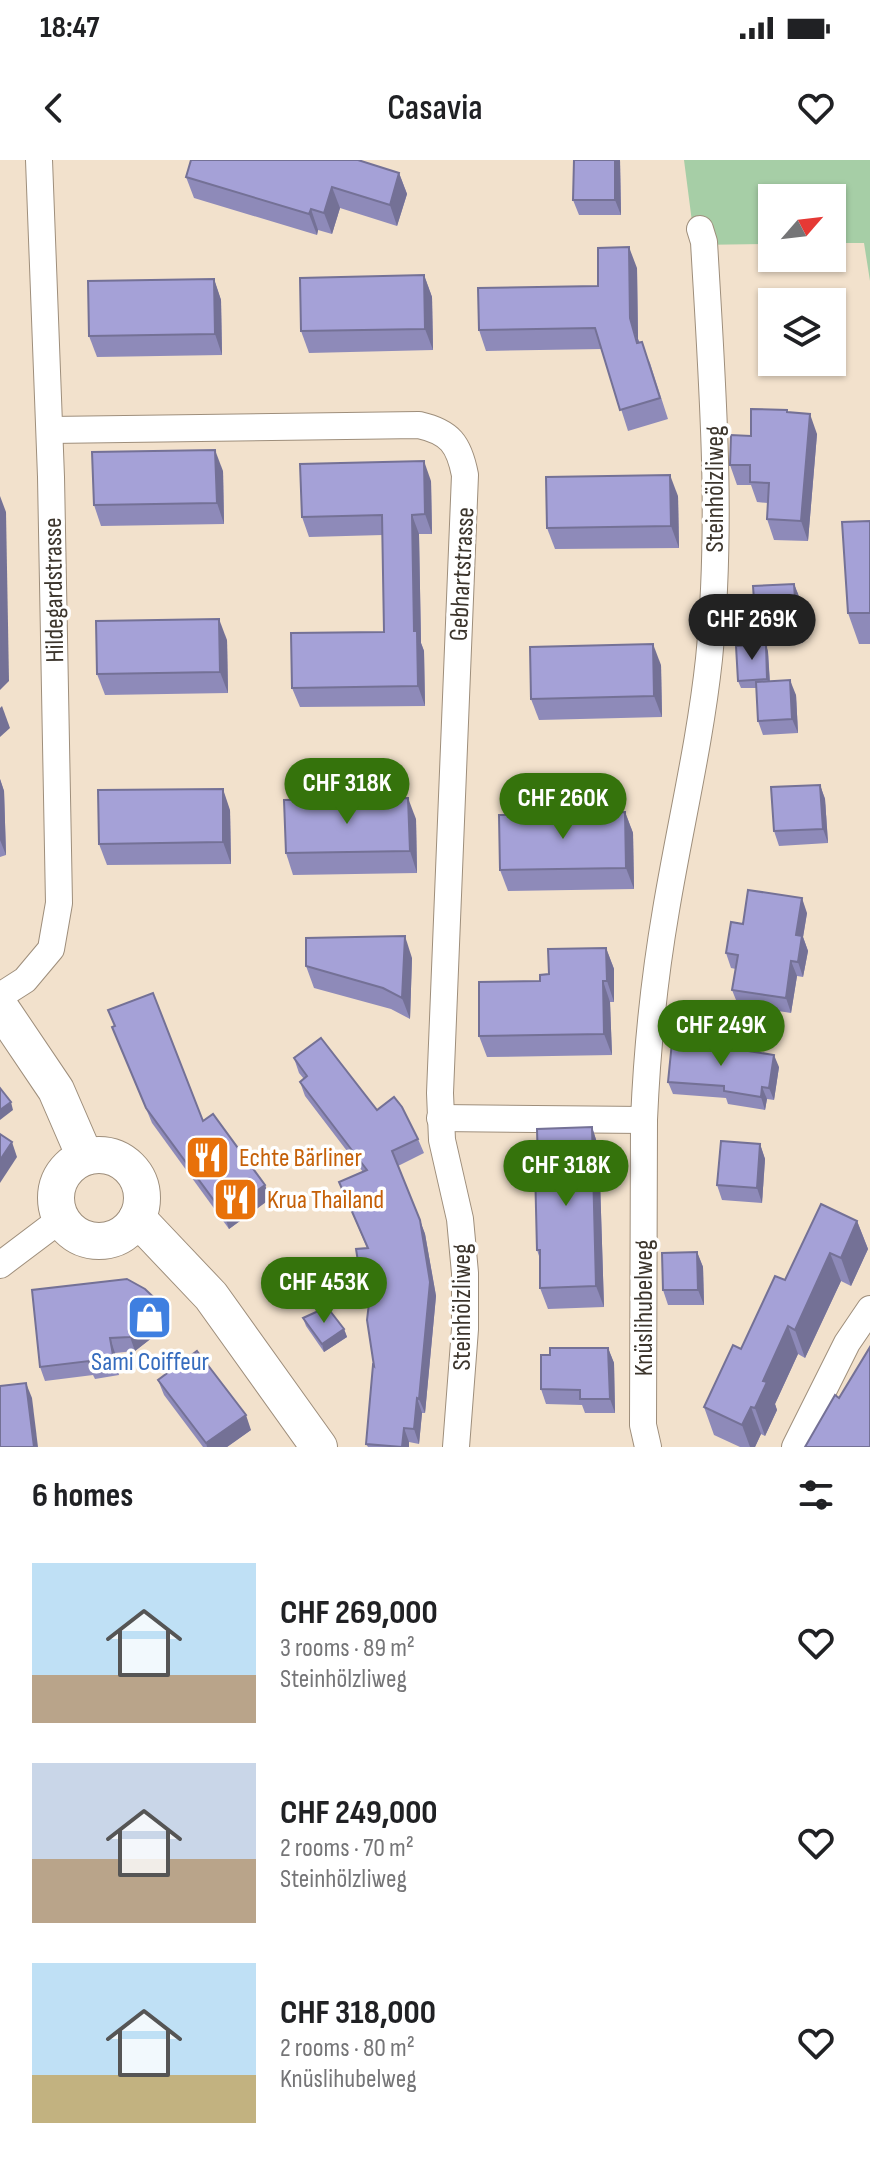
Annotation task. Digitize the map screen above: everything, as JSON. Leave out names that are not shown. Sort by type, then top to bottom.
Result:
[{"type":"street","name":"Hildegardstrasse","points":[[0,996],[25,980],[51,949],[59,903],[50,430],[39,160]]},
{"type":"street","name":"Steinhölzliweg","points":[[644,1120],[648,1046],[657,970],[702,715],[714,584],[717,474],[704,242],[700,229]]},
{"type":"street","name":"Gebhartstrasse","points":[[50,430],[419,425],[438,429],[450,438],[461,453],[465,475],[440,1118]]},
{"type":"street","points":[[0,1007],[56,1090],[85,1157]]},
{"type":"street","name":"Steinhölzliweg","points":[[440,1118],[446,1164],[462,1231],[465,1273],[465,1329],[456,1447]]},
{"type":"street","points":[[440,1118],[644,1120]]},
{"type":"street","name":"Knüslihubelweg","points":[[644,1120],[642,1386],[643,1425],[648,1447]]},
{"type":"street","points":[[110,1156],[122,1161],[138,1180],[141,1205],[137,1218],[119,1236],[106,1240],[80,1237],[61,1219],[56,1194],[58,1182],[65,1171],[85,1157],[110,1156]]},
{"type":"street","points":[[137,1218],[211,1296],[319,1447]]},
{"type":"street","points":[[3,1261],[61,1219]]},
{"type":"street","points":[[795,1447],[847,1343],[870,1309]]},
{"type":"green space","points":[[684,160],[870,160],[870,281],[864,243],[846,243],[846,184],[758,184],[758,244],[695,245]]},
{"type":"building","points":[[191,160],[358,160],[399,173],[390,205],[332,187],[324,213],[311,209],[309,214],[186,177]]},
{"type":"building","points":[[574,160],[615,160],[615,200],[573,200]]},
{"type":"building","points":[[629,247],[630,318],[637,343],[642,342],[660,398],[620,410],[595,328],[479,330],[478,288],[598,286],[598,248]]},
{"type":"building","points":[[424,275],[425,329],[301,331],[300,278]]},
{"type":"building","points":[[214,279],[215,334],[89,336],[88,281]]},
{"type":"building","points":[[751,409],[810,414],[801,521],[767,519],[769,483],[750,482],[750,465],[730,465],[731,435],[751,436]]},
{"type":"building","points":[[215,450],[217,503],[94,505],[92,452]]},
{"type":"building","points":[[424,461],[425,514],[412,515],[418,686],[292,688],[291,633],[384,632],[382,515],[302,517],[300,464]]},
{"type":"building","points":[[670,475],[671,526],[547,528],[546,477]]},
{"type":"building","points":[[870,521],[870,613],[848,613],[842,522]]},
{"type":"building","points":[[794,584],[797,628],[756,630],[753,586]]},
{"type":"building","points":[[219,619],[220,672],[97,674],[96,621]]},
{"type":"building","points":[[653,644],[654,696],[531,699],[530,647]]},
{"type":"building","points":[[766,644],[767,679],[738,681],[736,646]]},
{"type":"building","points":[[790,680],[792,719],[758,721],[756,682]]},
{"type":"building","points":[[820,785],[823,829],[774,831],[771,787]]},
{"type":"building","points":[[223,789],[223,842],[99,844],[98,790]]},
{"type":"building","points":[[408,798],[410,851],[286,853],[284,800]]},
{"type":"building","points":[[625,812],[626,868],[500,870],[499,815]]},
{"type":"building","points":[[748,890],[802,898],[796,935],[802,936],[798,962],[791,961],[786,998],[732,990],[738,955],[726,953],[731,922],[743,924]]},
{"type":"building","points":[[405,936],[402,998],[383,988],[306,966],[306,938]]},
{"type":"building","points":[[606,948],[604,1034],[479,1036],[479,982],[540,981],[540,975],[549,974],[548,949]]},
{"type":"building","points":[[153,993],[203,1121],[213,1114],[265,1185],[224,1214],[146,1108],[112,1027],[115,1026],[108,1010]]},
{"type":"building","points":[[321,1038],[377,1110],[394,1097],[418,1139],[392,1151],[420,1220],[430,1282],[414,1429],[404,1428],[402,1447],[366,1444],[374,1366],[367,1320],[369,1303],[365,1306],[356,1249],[368,1248],[339,1182],[367,1170],[300,1082],[307,1076],[294,1058]]},
{"type":"building","points":[[672,1042],[774,1055],[769,1088],[762,1087],[761,1097],[724,1091],[724,1086],[668,1082]]},
{"type":"building","points":[[0,1088],[11,1102],[0,1110]]},
{"type":"building","points":[[592,1127],[596,1286],[540,1288],[535,1167],[538,1166],[537,1129]]},
{"type":"building","points":[[0,1134],[12,1142],[0,1160]]},
{"type":"building","points":[[721,1141],[760,1144],[757,1188],[717,1185]]},
{"type":"building","points":[[821,1204],[857,1221],[841,1258],[830,1253],[795,1330],[788,1326],[763,1381],[767,1382],[755,1408],[751,1407],[742,1425],[704,1407],[733,1345],[741,1349],[775,1276],[785,1280]]},
{"type":"building","points":[[697,1252],[698,1290],[663,1290],[662,1253]]},
{"type":"building","points":[[127,1279],[145,1289],[166,1309],[130,1337],[110,1338],[114,1361],[40,1367],[32,1290]]},
{"type":"building","points":[[327,1307],[344,1329],[322,1344],[303,1318]]},
{"type":"building","points":[[870,1347],[870,1447],[805,1447],[835,1395],[839,1398]]},
{"type":"building","points":[[550,1348],[608,1348],[610,1399],[580,1399],[580,1390],[541,1389],[541,1355],[550,1355]]},
{"type":"building","points":[[197,1351],[246,1415],[206,1443],[158,1380]]},
{"type":"building","points":[[26,1383],[34,1447],[0,1447],[0,1386]]},
{"type":"place","name":"Echte Bärliner","points":[[208,1157]]},
{"type":"place","name":"Krua Thailand","points":[[236,1199]]},
{"type":"place","name":"Sami Coiffeur","points":[[150,1318]]}]
